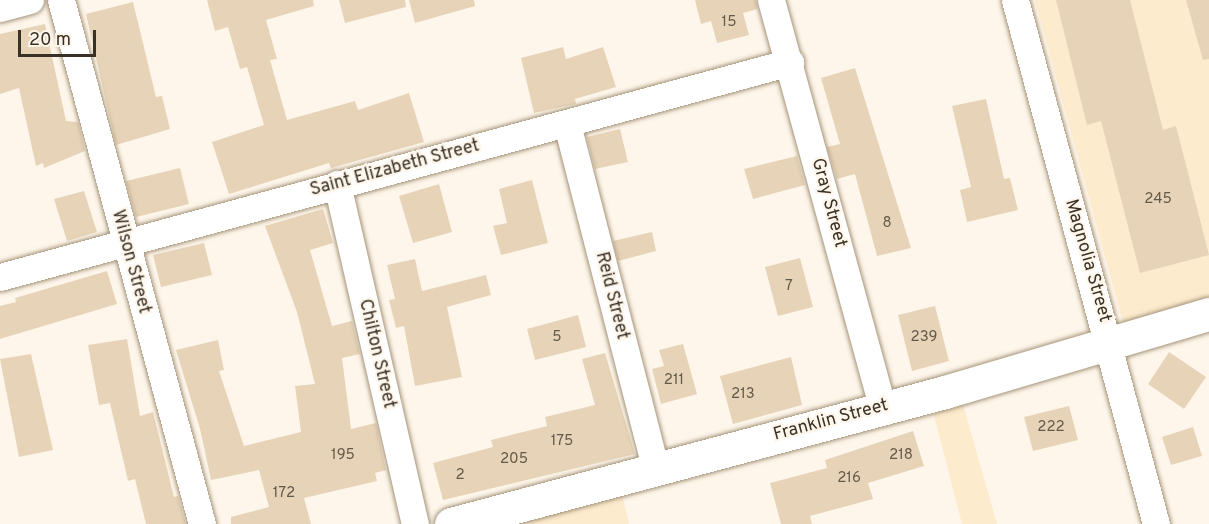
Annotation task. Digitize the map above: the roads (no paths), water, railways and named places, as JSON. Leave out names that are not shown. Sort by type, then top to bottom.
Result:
[{"type":"street","points":[[0,8],[30,0]]},
{"type":"street","name":"Wilson Street","points":[[61,0],[124,242],[202,524]]},
{"type":"street","name":"Gray Street","points":[[771,0],[790,62],[882,407]]},
{"type":"street","name":"Magnolia Street","points":[[1015,0],[1110,343],[1156,524]]},
{"type":"street","name":"Saint Elizabeth Street","points":[[0,277],[790,62]]},
{"type":"street","name":"Reid Street","points":[[567,124],[655,467]]},
{"type":"street","name":"Chilton Street","points":[[337,184],[415,524]]},
{"type":"street","name":"Franklin Street","points":[[451,524],[882,407],[1209,314]]}]
